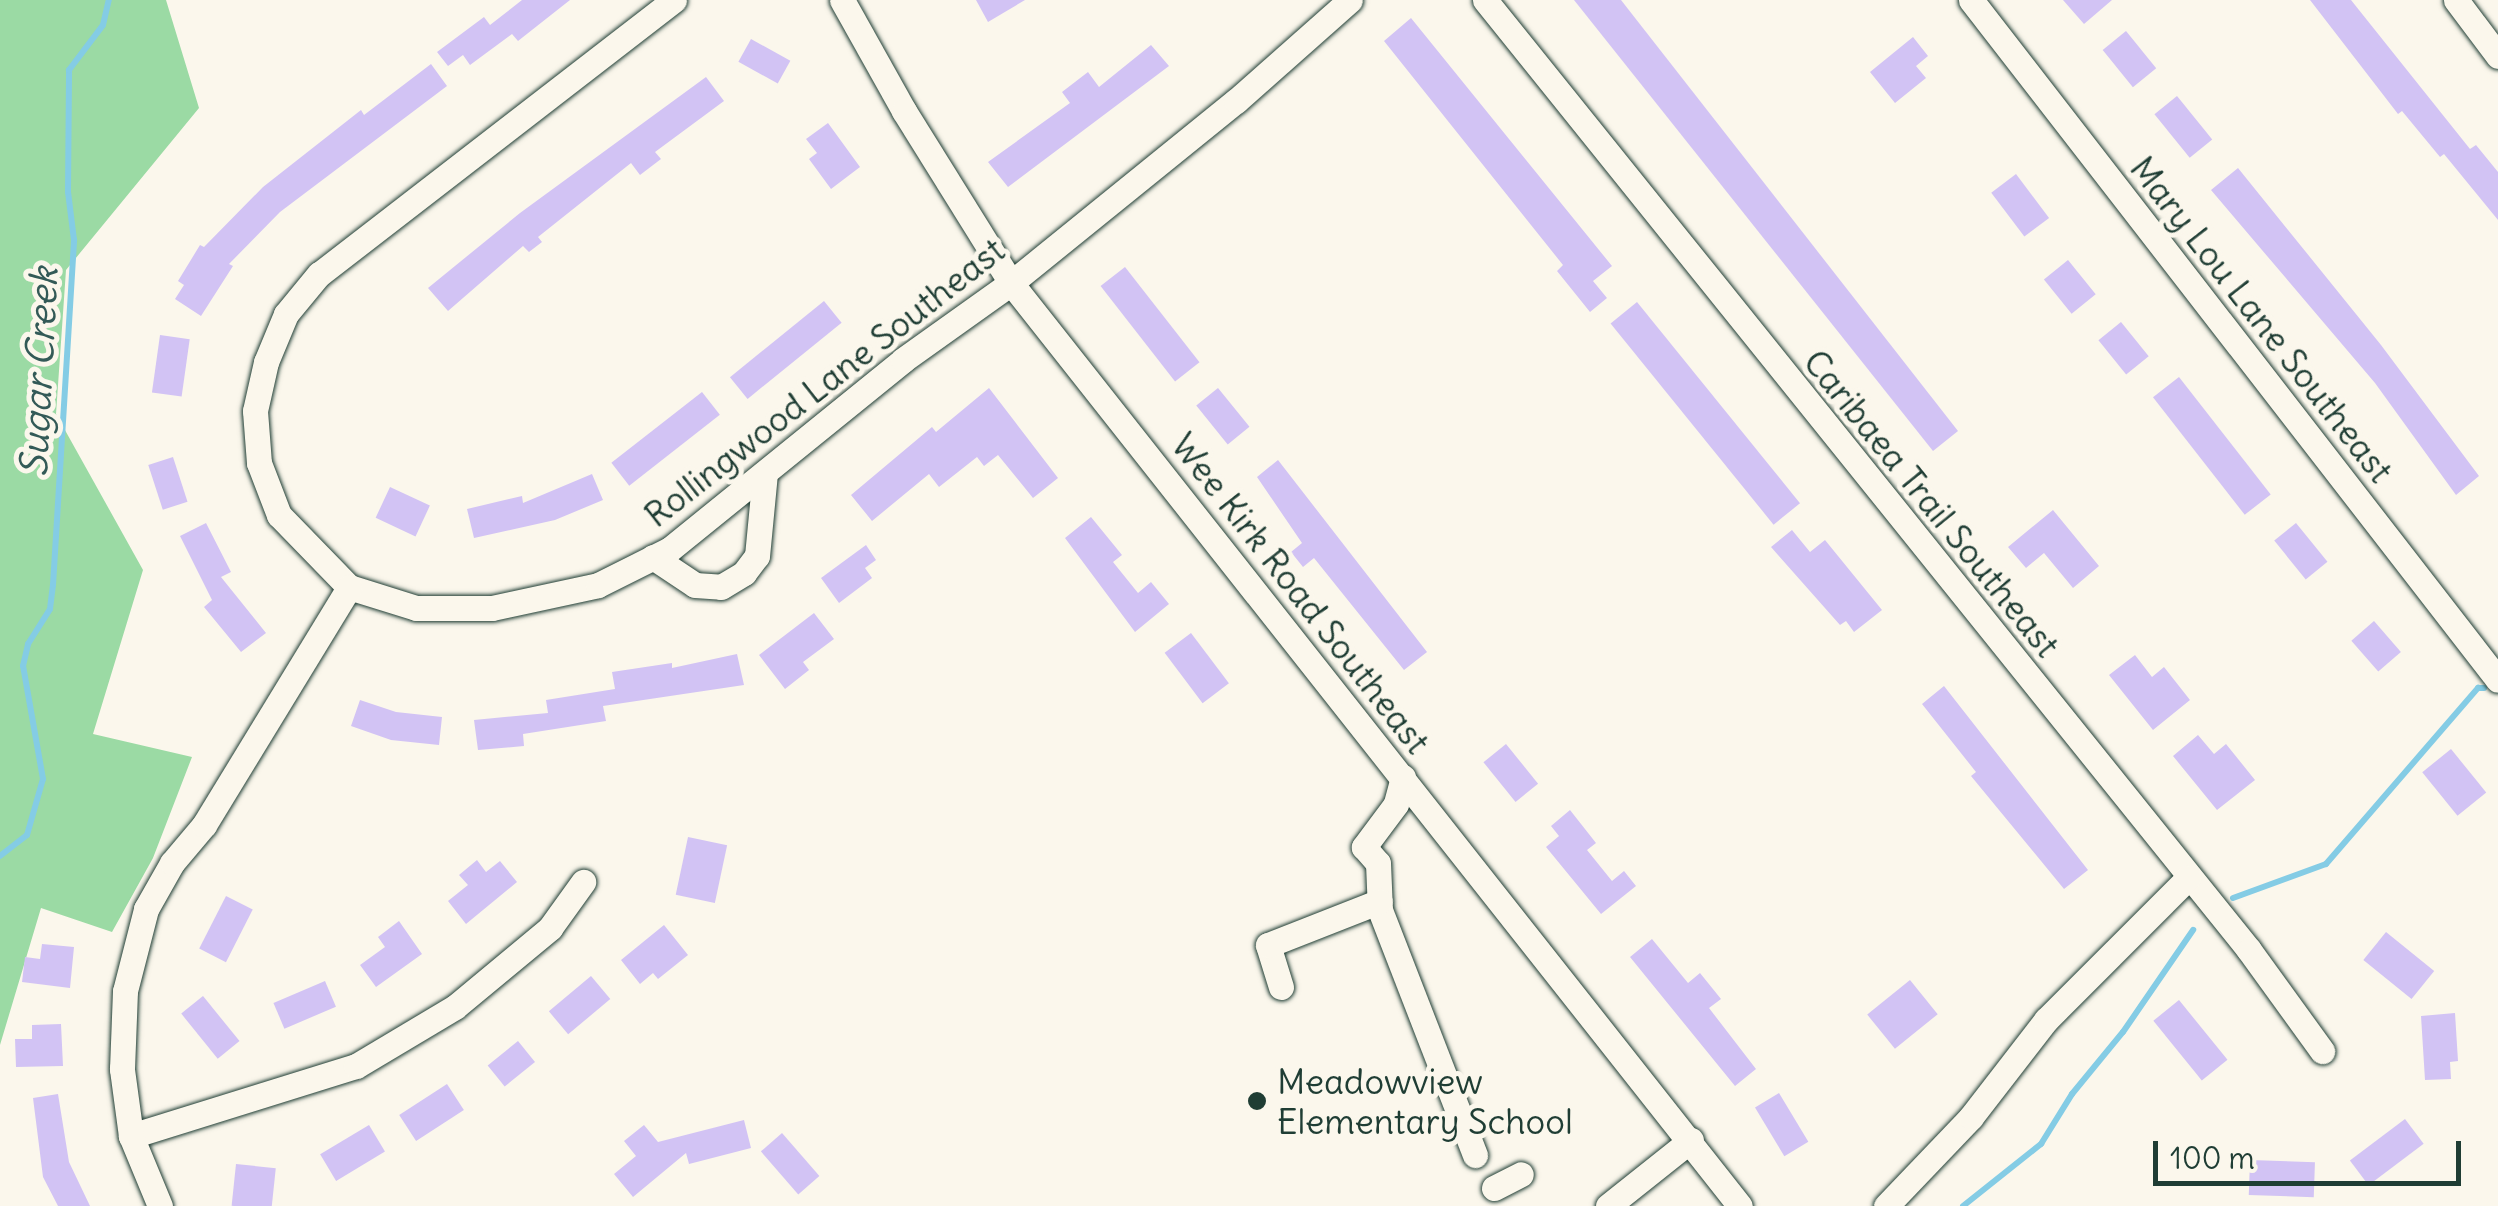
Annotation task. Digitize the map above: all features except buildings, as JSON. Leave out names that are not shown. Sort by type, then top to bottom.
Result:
[{"type":"street","points":[[160,1206],[131,1136],[122,1069],[125,990],[146,909],[172,863],[204,825],[348,588],[279,514],[259,463],[256,411],[266,362],[286,314],[319,274],[674,0]]},
{"type":"street","name":"Wee Kirk Road Southeast","points":[[842,0],[904,111],[1011,283],[1740,1206]]},
{"type":"street","name":"Rollingwood Lane Southeast","points":[[348,588],[416,608],[492,608],[598,584],[670,549],[904,360],[1011,283],[1236,100],[1350,0]]},
{"type":"street","name":"Caribaea Trail Southeast","points":[[1485,0],[2249,950],[2322,1051]]},
{"type":"street","name":"Mary Lou Lane Southeast","points":[[1971,0],[2498,680]]},
{"type":"street","points":[[2456,0],[2498,56]]},
{"type":"street","points":[[653,558],[695,586],[720,587],[744,573],[757,556],[766,472]]},
{"type":"street","points":[[1403,778],[1396,804],[1364,847],[1378,863],[1380,901],[1475,1155]]},
{"type":"street","points":[[1886,1206],[1972,1117],[2046,1020],[2188,878]]},
{"type":"street","points":[[131,1136],[356,1066],[455,1007],[550,928],[583,882]]},
{"type":"street","points":[[1280,987],[1268,944],[1380,901]]},
{"type":"street","points":[[1608,1206],[1690,1140]]},
{"type":"street","points":[[1494,1188],[1521,1174]]},
{"type":"green space","points":[[0,0],[166,0],[199,108],[66,270],[56,414],[143,570],[93,734],[192,757],[153,858],[112,932],[41,908],[0,1045]]},
{"type":"waterway","name":"Sugar Creek","points":[[0,856],[27,835],[43,779],[23,666],[28,644],[50,609],[53,585],[74,240],[68,192],[69,70],[103,25],[109,0]]},
{"type":"waterway","points":[[2233,898],[2326,864],[2478,688],[2484,688]]},
{"type":"waterway","points":[[1963,1206],[2041,1144],[2072,1094],[2123,1032],[2193,930]]},
{"type":"place","name":"Meadowview Elementary School","points":[[1257,1101]]}]
